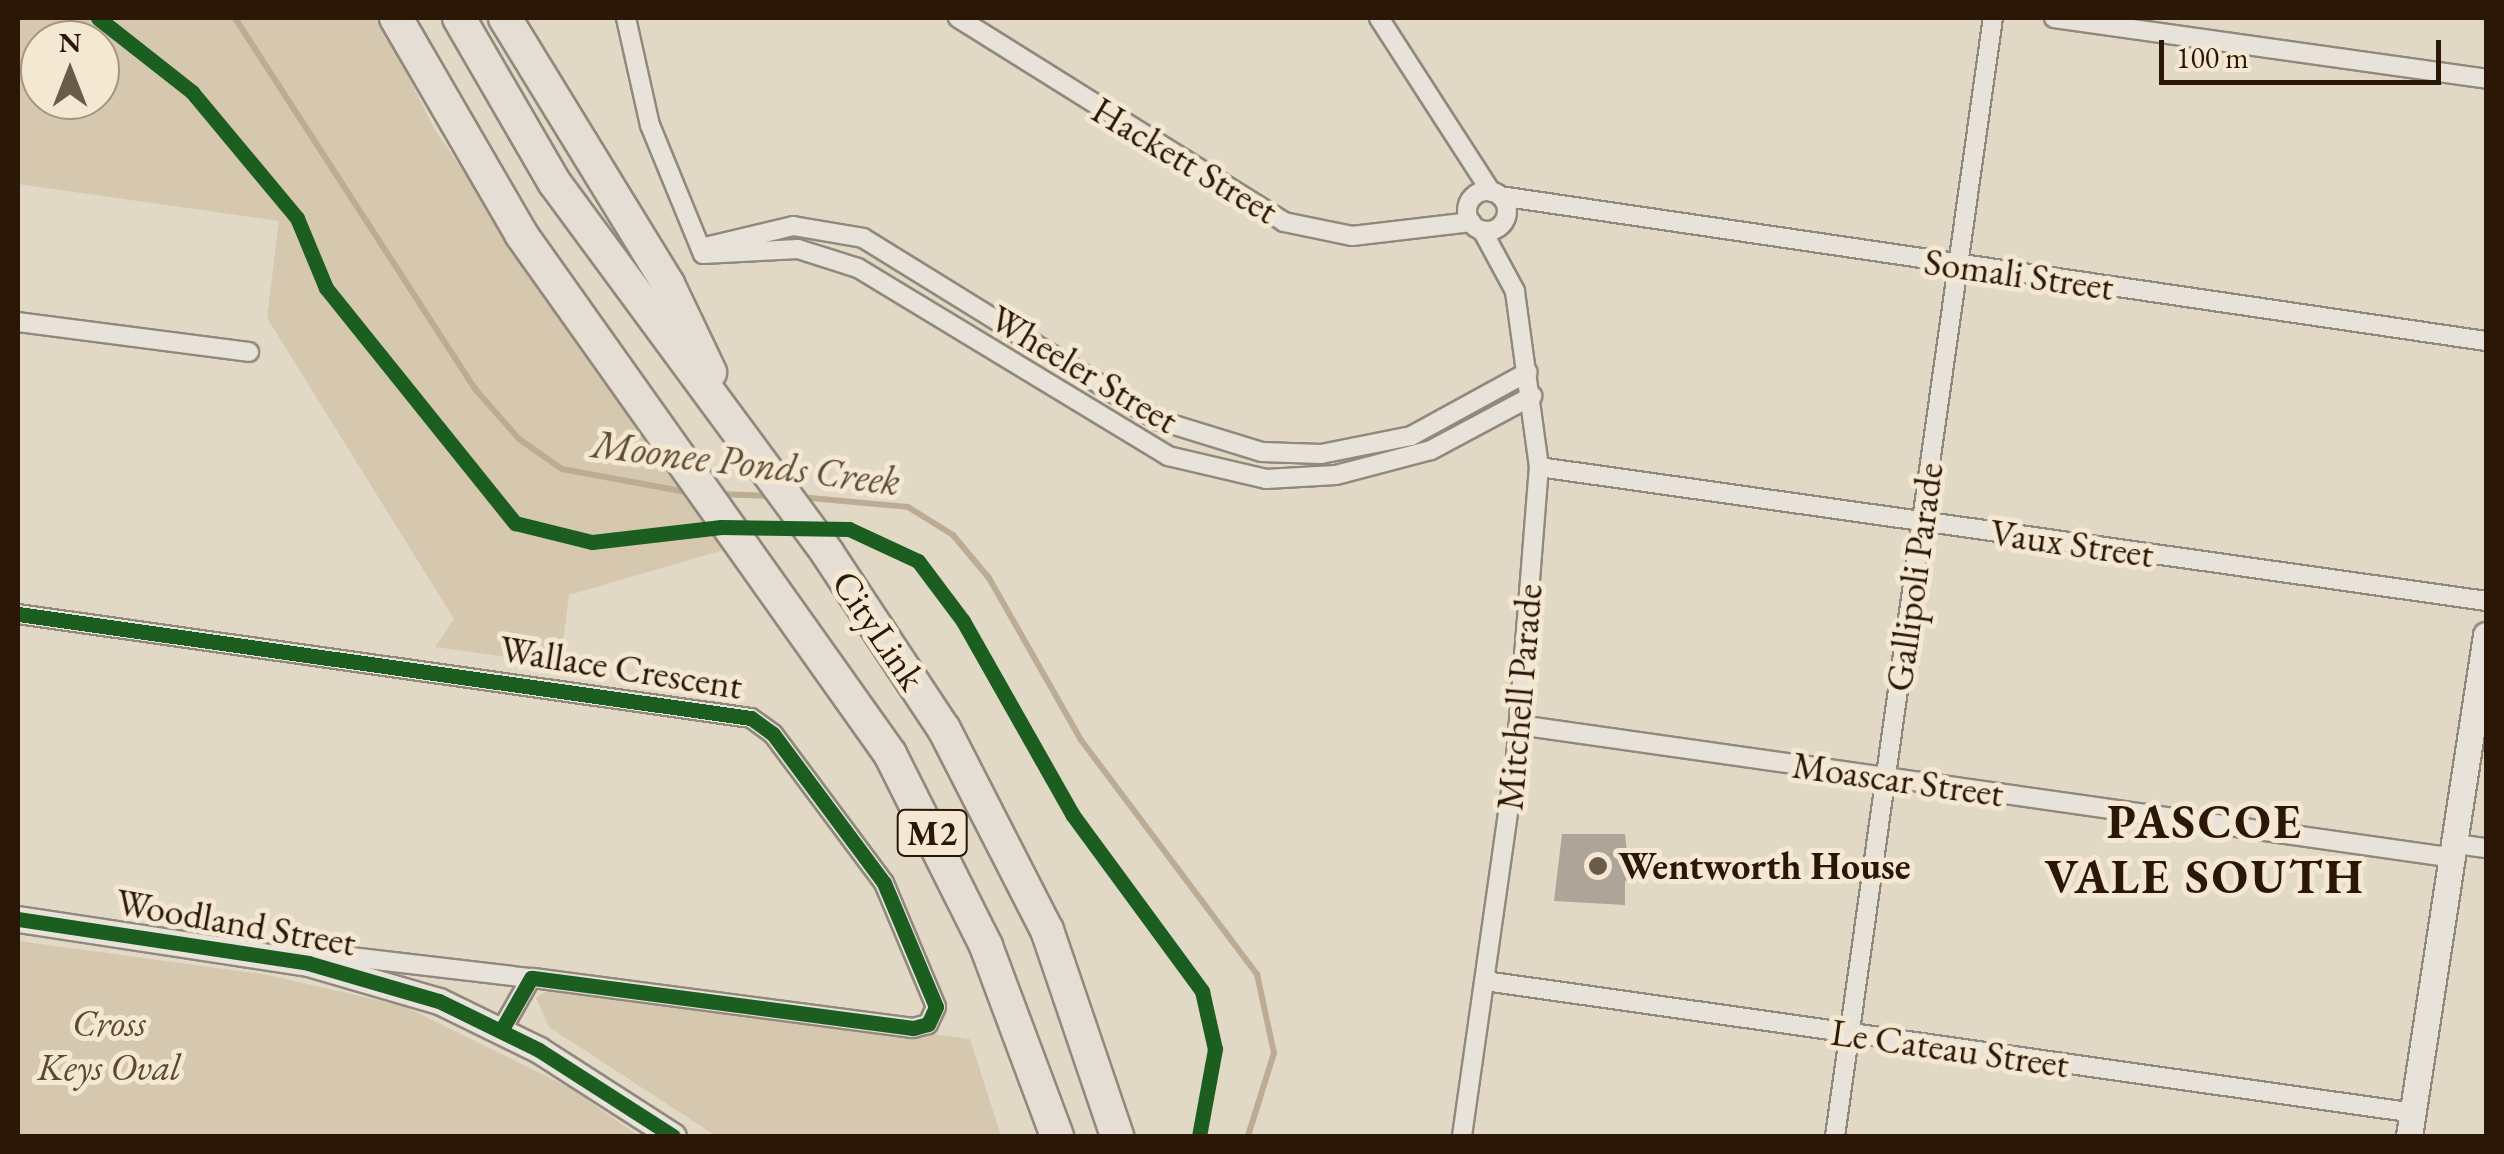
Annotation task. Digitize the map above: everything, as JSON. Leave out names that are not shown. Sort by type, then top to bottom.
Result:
[{"type":"highway","name":"CityLink","points":[[396,18],[521,234],[833,662],[944,855],[1057,1136]]},
{"type":"highway","name":"CityLink","points":[[458,18],[554,182],[828,554],[998,824],[1084,1024],[1117,1136]]},
{"type":"highway","points":[[505,18],[668,284],[744,444]]},
{"type":"street","points":[[626,18],[650,125],[702,251]]},
{"type":"street","name":"Hackett Street","points":[[958,18],[1263,213],[1352,236],[1473,214]]},
{"type":"street","name":"Mitchell Parade","points":[[1379,18],[1465,160],[1495,194],[1505,220],[1504,259],[1528,372],[1539,467],[1520,725],[1462,1136]]},
{"type":"street","name":"Gallipoli Parade","points":[[1835,1136],[1993,18]]},
{"type":"street","points":[[2054,18],[2486,79]]},
{"type":"street","name":"Mitchell Parade","points":[[1465,160],[1473,214],[1504,259]]},
{"type":"street","points":[[1473,214],[1495,194]]},
{"type":"street","name":"Somali Street","points":[[1495,194],[1552,208],[2486,340]]},
{"type":"street","name":"Somali Street","points":[[1473,214],[1505,220],[1552,208]]},
{"type":"street","name":"Wheeler Street","points":[[702,251],[793,226],[863,238],[1158,420],[1262,452],[1321,454],[1411,436],[1528,372]]},
{"type":"street","name":"Wheeler Street","points":[[702,251],[782,248],[833,257],[1125,436],[1232,474],[1298,479],[1391,464],[1532,396]]},
{"type":"street","points":[[18,322],[249,352]]},
{"type":"street","name":"Vaux Street","points":[[1539,467],[2486,601]]},
{"type":"street","name":"Wallace Crescent","points":[[18,614],[751,718],[773,734],[884,884],[936,1007],[928,1024],[913,1028],[350,953],[225,948]]},
{"type":"street","points":[[2412,1125],[2486,635]]},
{"type":"street","name":"Moascar Street","points":[[1520,725],[2456,851],[2486,848]]},
{"type":"street","name":"Woodland Street","points":[[18,918],[225,948],[440,1000],[502,1029],[673,1136]]},
{"type":"street","points":[[502,1029],[531,978]]},
{"type":"street","name":"Le Cateau Street","points":[[1484,982],[1850,1034],[2412,1125]]},
{"type":"green space","points":[[18,18],[379,18],[435,130],[727,549],[569,595],[560,664],[435,647],[454,619],[267,318],[279,221],[18,184]]},
{"type":"green space","name":"Cross Keys Oval","points":[[18,941],[268,975],[404,1006],[570,1088],[639,1136],[18,1136]]},
{"type":"green space","points":[[554,986],[970,1039],[1001,1136],[716,1136],[549,1027],[536,998]]},
{"type":"building","name":"Wentworth House","points":[[1562,834],[1625,834],[1627,852],[1641,853],[1640,879],[1625,881],[1625,905],[1554,901]]},
{"type":"waterway","name":"Moonee Ponds Creek","points":[[235,18],[476,390],[519,439],[562,469],[692,493]]},
{"type":"waterway","name":"Moonee Ponds Creek","points":[[719,494],[772,496]]},
{"type":"waterway","name":"Moonee Ponds Creek","points":[[799,497],[908,507],[953,535],[989,578],[1081,740],[1257,974],[1274,1053],[1248,1136]]},
{"type":"cycle path","points":[[98,18],[192,92],[297,218],[326,288],[515,523],[592,542],[721,527],[849,529],[918,561],[963,621],[1072,814],[1202,991],[1215,1049],[1199,1136]]},
{"type":"cycle path","points":[[18,614],[751,718],[773,734],[884,883],[936,1007],[928,1024],[913,1028],[531,978],[502,1029]]},
{"type":"cycle path","points":[[18,919],[308,963],[439,1001],[539,1050],[673,1136]]},
{"type":"place","name":"Wentworth House","points":[[1598,866]]},
{"type":"district","name":"PASCOE VALE SOUTH","points":[[2205,848]]}]
